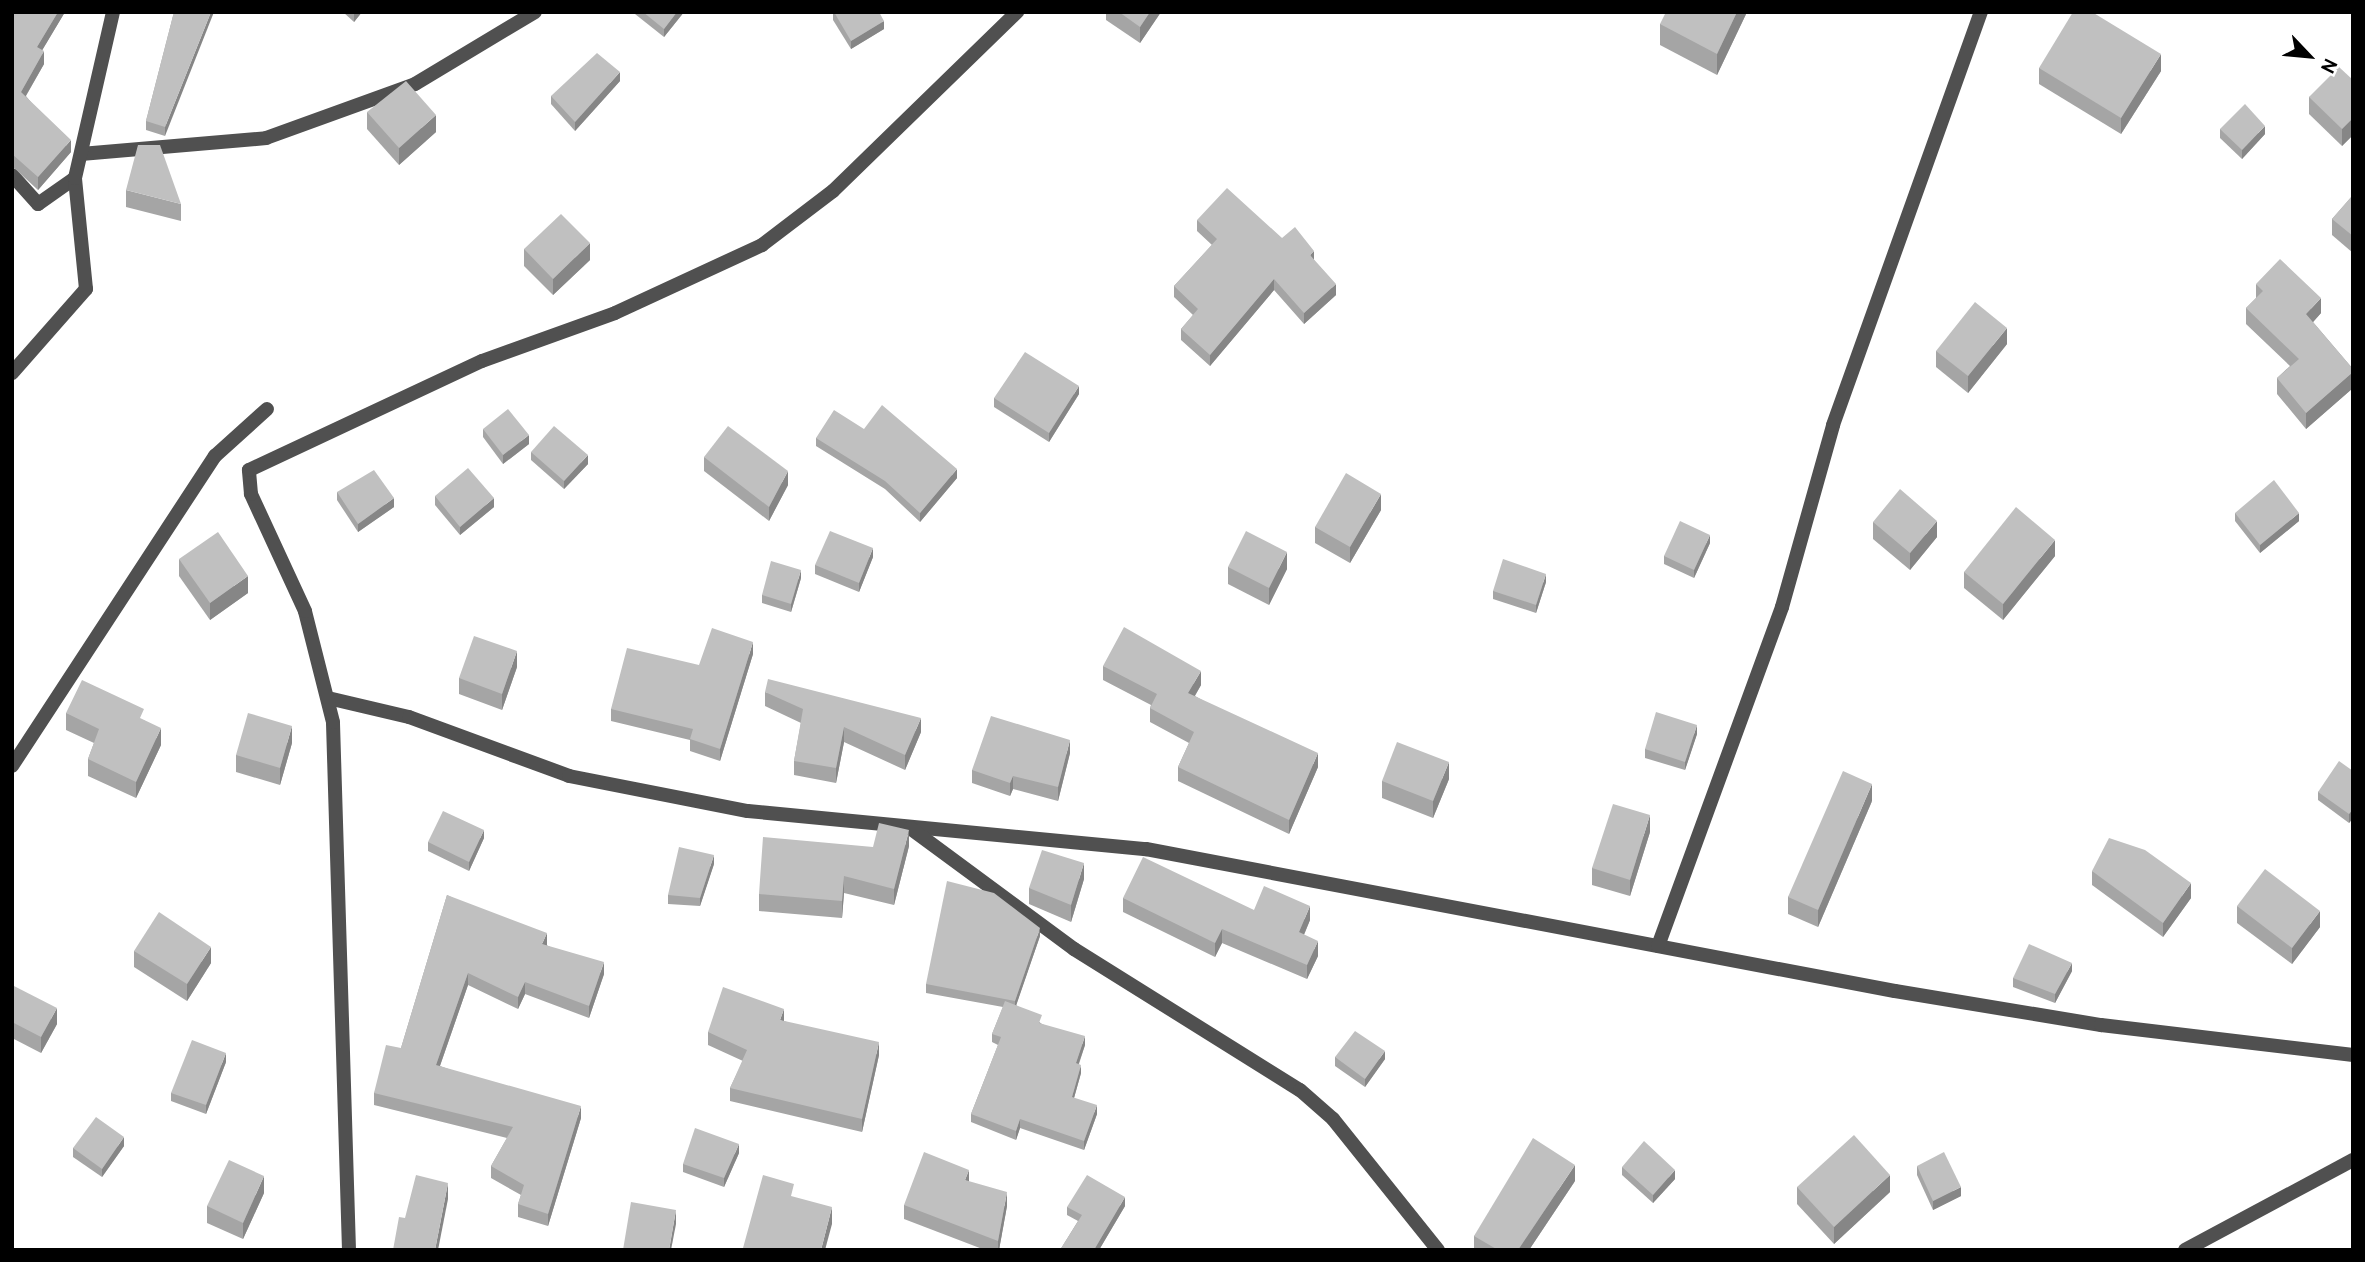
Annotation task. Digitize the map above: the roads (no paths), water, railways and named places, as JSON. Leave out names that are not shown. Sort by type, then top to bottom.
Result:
[{"type":"street","points":[[12,373],[86,289],[75,177],[113,12]]},
{"type":"street","points":[[81,154],[266,138],[415,84],[535,12]]},
{"type":"street","points":[[349,1250],[328,698],[305,611],[251,494],[249,470],[482,361],[615,313],[762,246],[833,191],[1017,12]]},
{"type":"street","points":[[1658,946],[1782,607],[1833,425],[1981,12]]},
{"type":"street","points":[[12,175],[38,204],[75,177]]},
{"type":"street","points":[[12,766],[215,456],[267,409]]},
{"type":"street","points":[[328,698],[409,717],[569,776],[748,811],[1146,849],[1658,946],[2101,1025],[2353,1055]]},
{"type":"street","points":[[908,827],[1074,949],[1300,1090],[1333,1119],[1437,1250]]},
{"type":"street","points":[[2185,1250],[2353,1160]]}]
